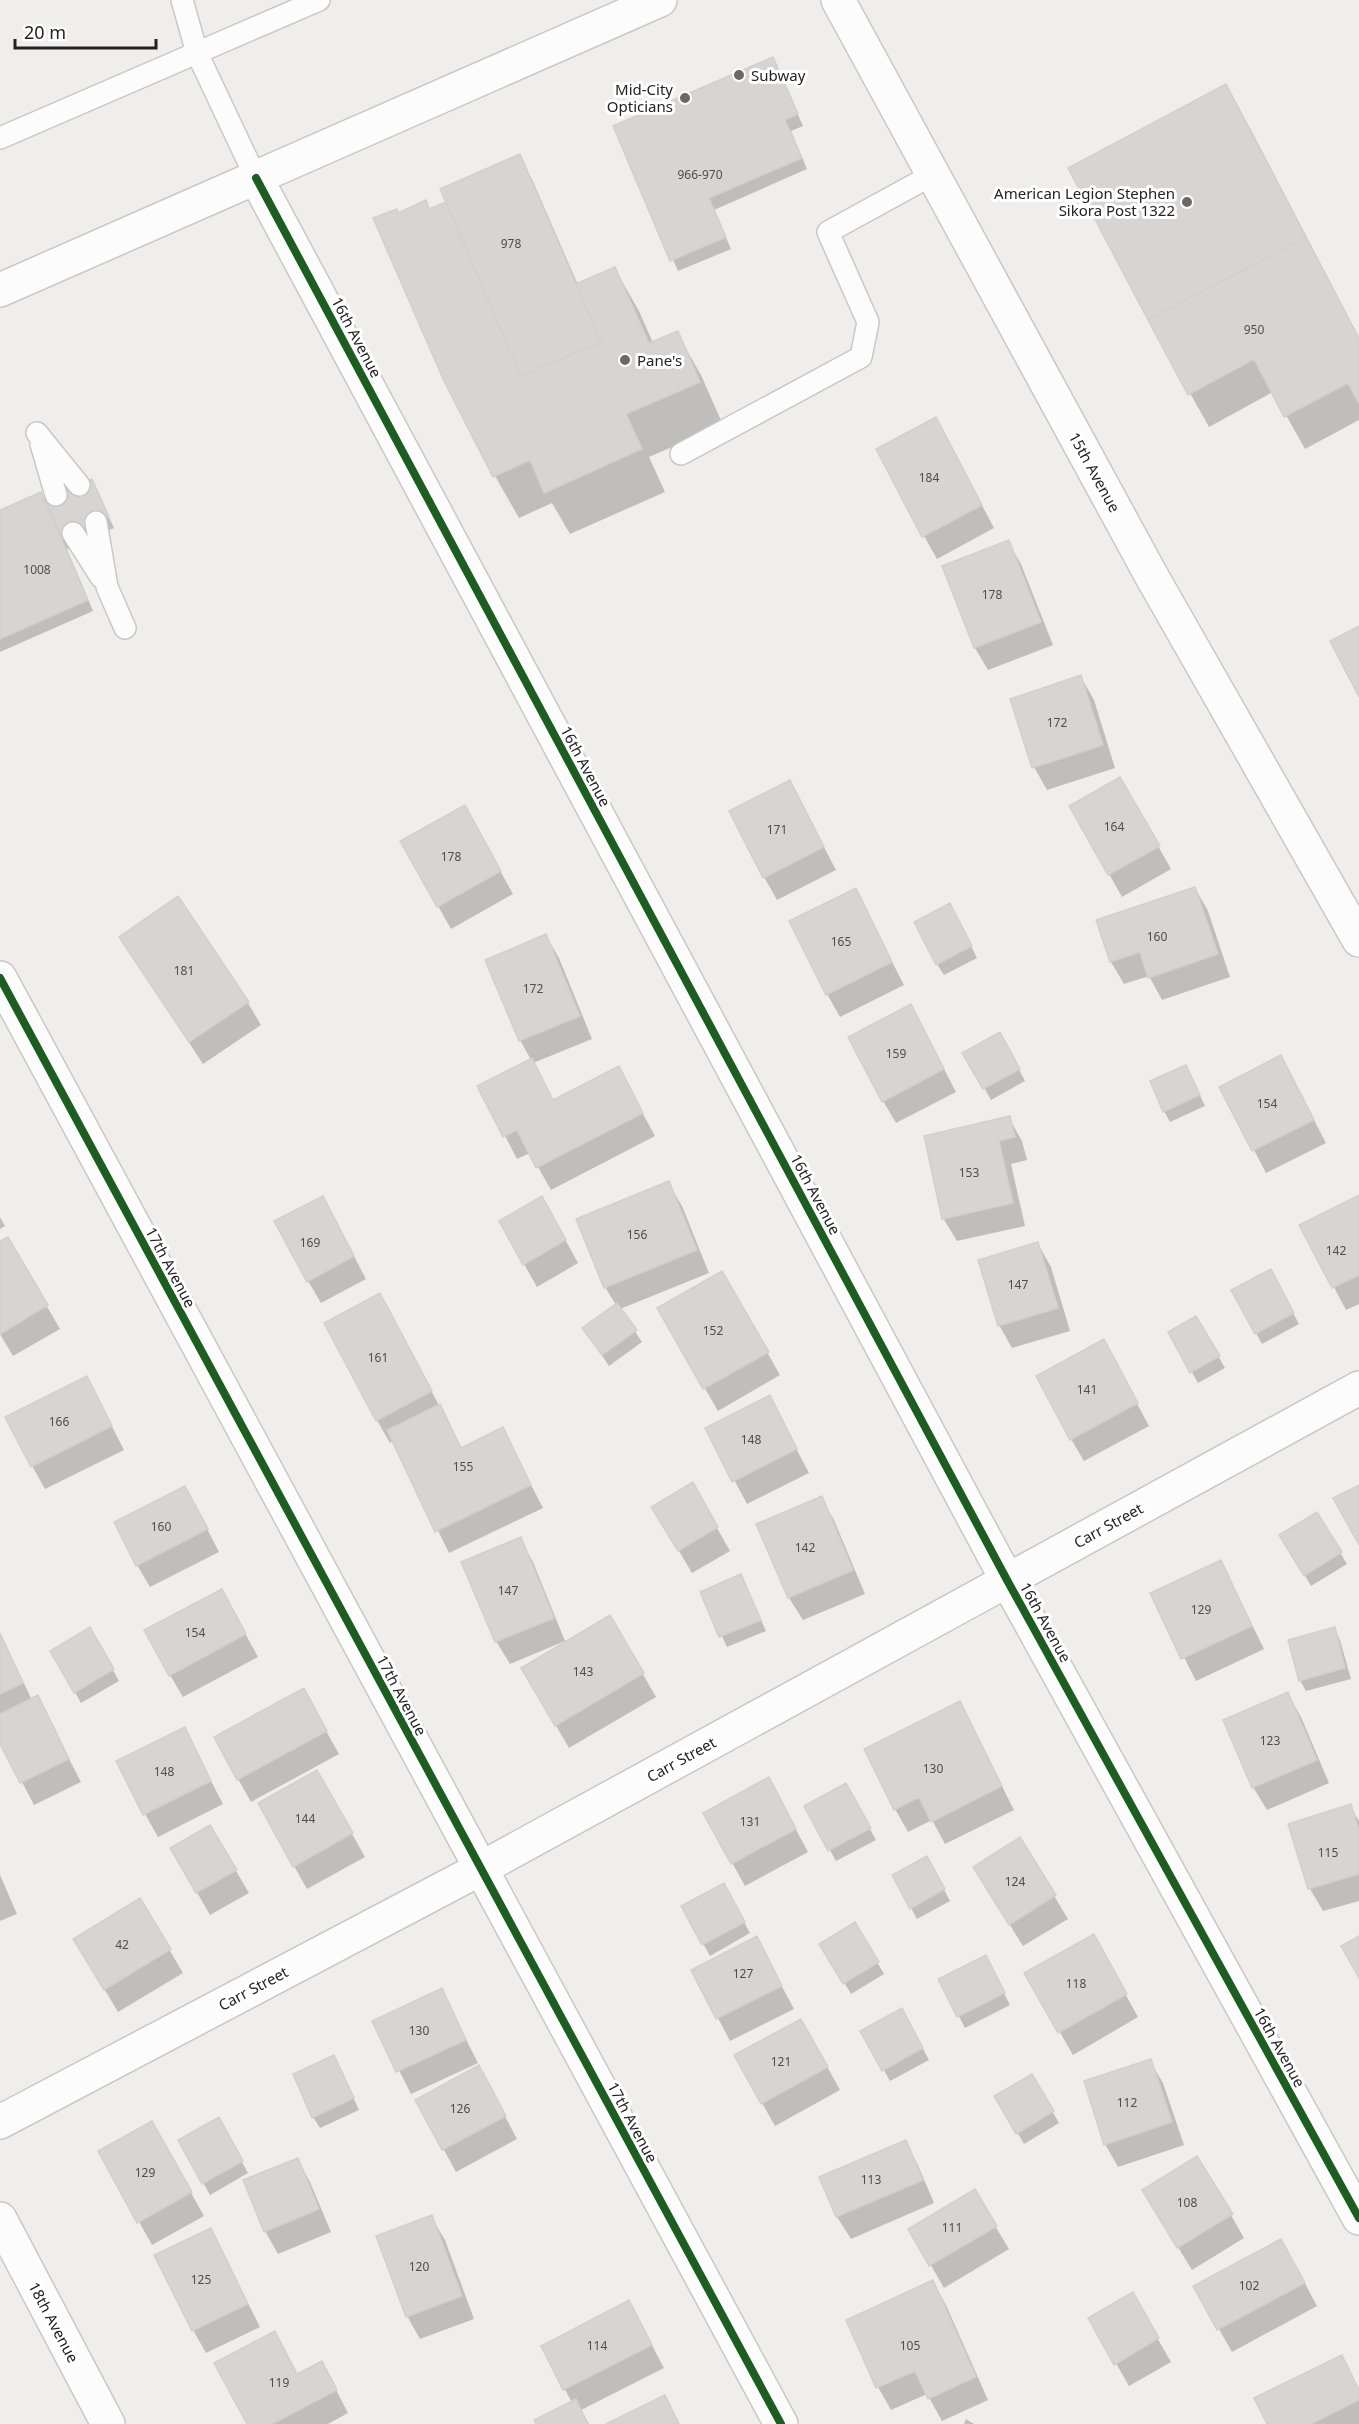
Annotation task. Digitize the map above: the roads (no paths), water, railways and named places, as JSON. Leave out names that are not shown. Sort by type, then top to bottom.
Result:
[{"type":"street","points":[[0,290],[660,0]]},
{"type":"street","name":"15th Avenue","points":[[838,0],[1151,575],[1359,940]]},
{"type":"street","name":"16th Avenue","points":[[256,178],[1007,1580],[1359,2218]]},
{"type":"street","name":"17th Avenue","points":[[0,978],[781,2424]]},
{"type":"street","name":"Carr Street","points":[[0,2122],[480,1869],[1359,1388]]},
{"type":"street","name":"18th Avenue","points":[[0,2219],[108,2424]]},
{"type":"lane","points":[[182,0],[196,53],[256,178]]},
{"type":"lane","points":[[0,138],[319,0]]},
{"type":"lane","points":[[681,454],[861,357],[868,322],[828,232],[932,175]]},
{"type":"lane","points":[[56,495],[37,433],[79,484]]},
{"type":"lane","points":[[96,522],[107,587]]},
{"type":"lane","points":[[73,532],[107,587],[125,628]]},
{"type":"place","name":"Subway","points":[[739,75]]},
{"type":"place","name":"Mid-City Opticians","points":[[685,98]]},
{"type":"place","name":"American Legion Stephen Sikora Post 1322","points":[[1187,202]]},
{"type":"place","name":"Pane's","points":[[625,360]]}]
